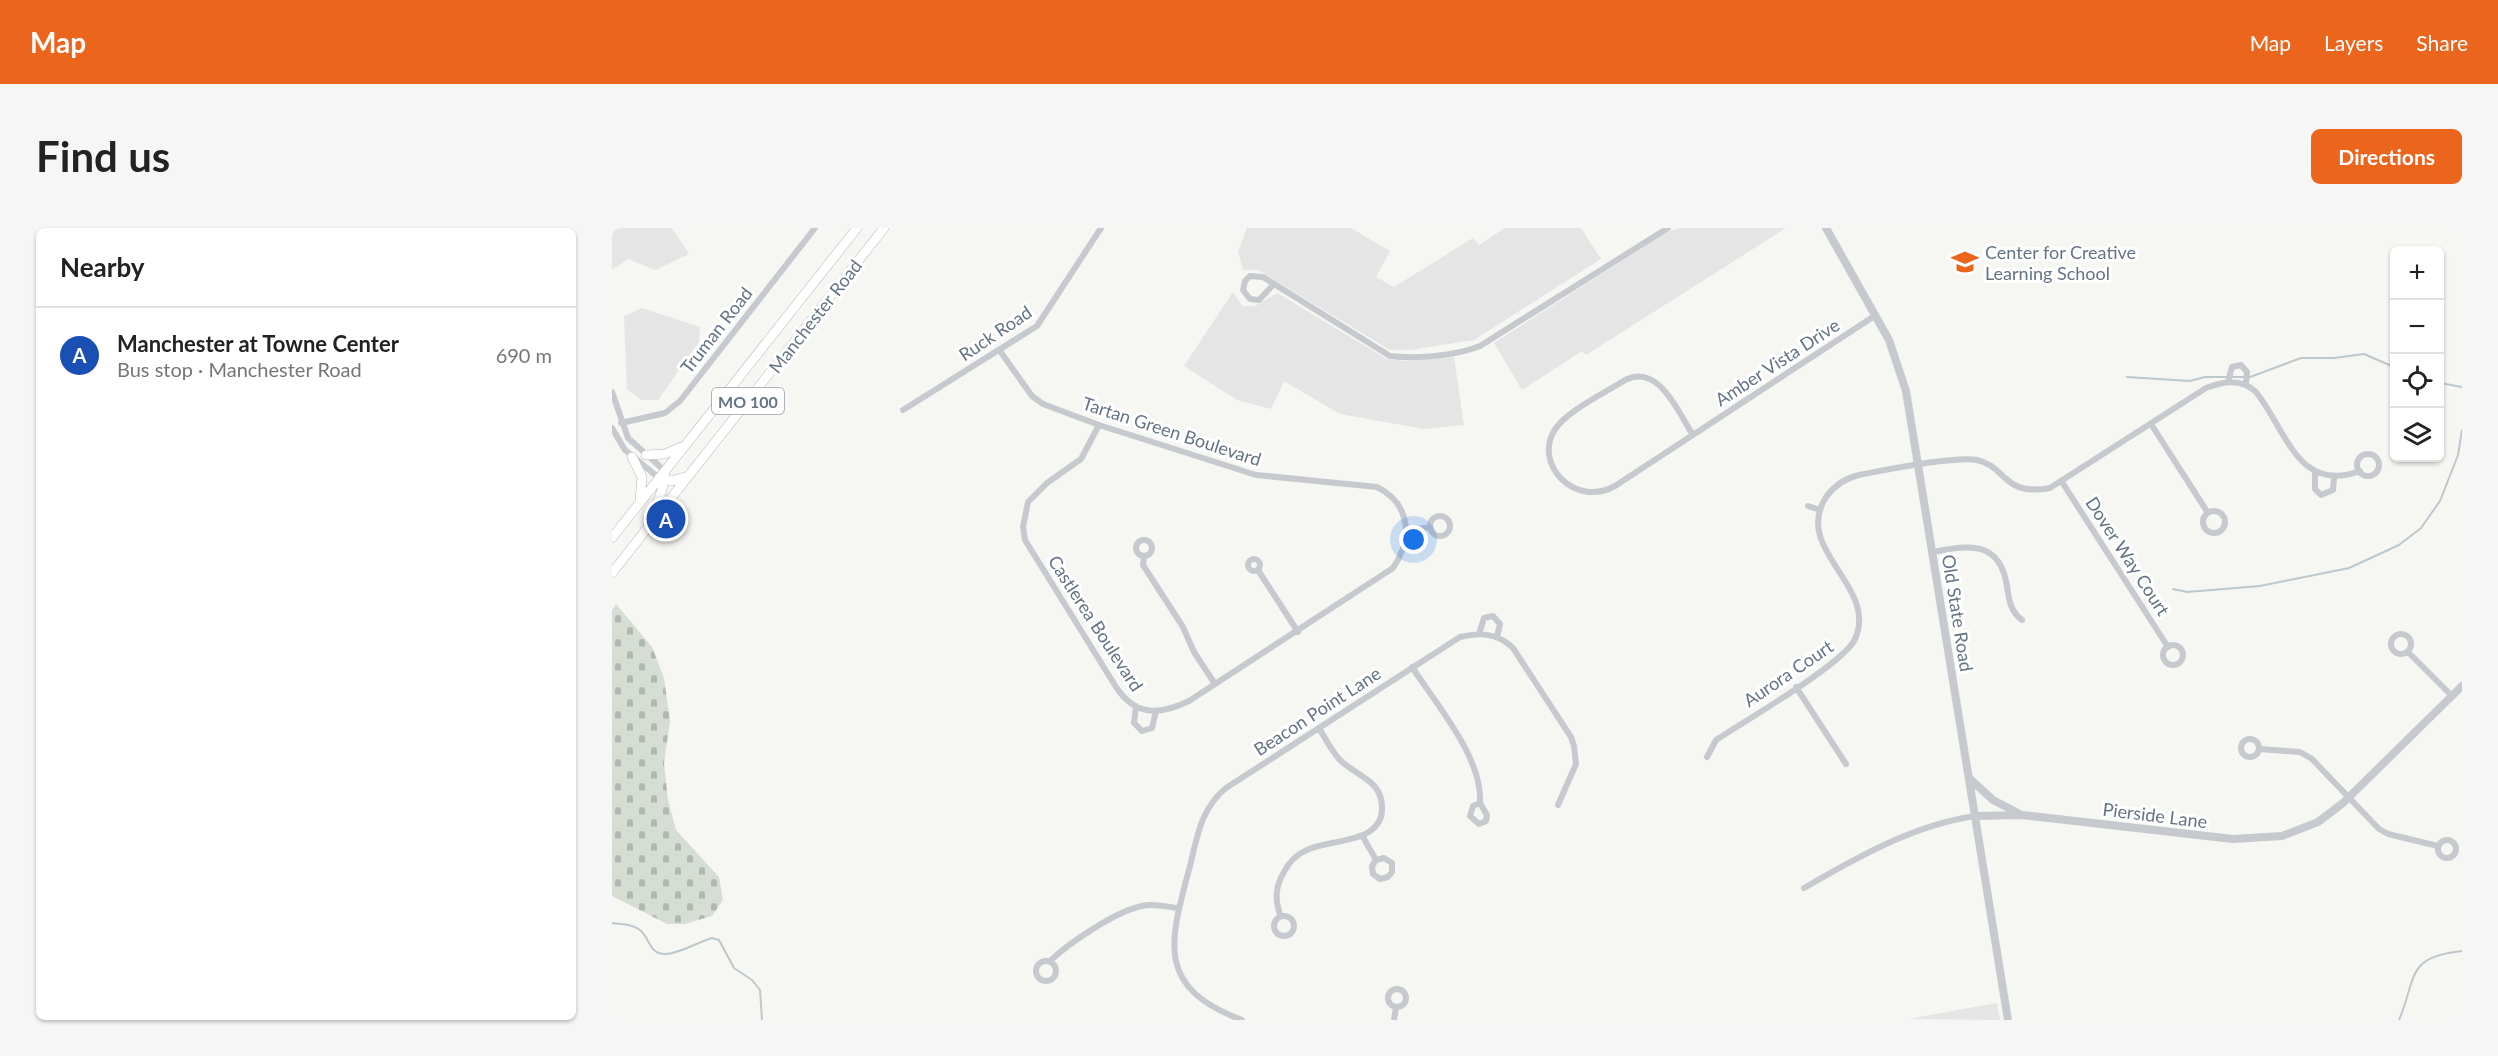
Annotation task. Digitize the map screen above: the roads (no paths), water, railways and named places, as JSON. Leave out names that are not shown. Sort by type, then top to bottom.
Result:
[{"type":"highway","name":"Manchester Road","points":[[612,538],[856,228]]},
{"type":"highway","name":"Manchester Road","points":[[612,573],[884,228]]},
{"type":"highway","points":[[646,455],[665,454],[686,445]]},
{"type":"highway","points":[[632,457],[642,477],[640,503]]},
{"type":"highway","points":[[649,526],[663,476],[672,481],[689,475]]},
{"type":"street","name":"Truman Road","points":[[621,423],[665,412],[680,401],[815,228]]},
{"type":"street","name":"Ruck Road","points":[[903,410],[1000,351],[1044,320],[1101,228]]},
{"type":"street","points":[[1273,285],[1259,300],[1250,299],[1243,290],[1245,281],[1254,275],[1273,285],[1390,356],[1460,351],[1480,346],[1668,228]]},
{"type":"street","name":"Old State Road","points":[[1826,228],[1889,340],[1903,380],[1934,552],[1976,816],[1979,854],[2008,1020]]},
{"type":"street","name":"Amber Vista Drive","points":[[1693,435],[1660,385],[1648,377],[1636,376],[1625,380],[1563,420],[1552,435],[1549,453],[1552,464],[1566,484],[1581,492],[1597,493],[1615,486],[1693,435],[1876,315]]},
{"type":"street","name":"Tartan Green Boulevard","points":[[1000,351],[1032,396],[1043,404],[1099,425],[1256,475],[1377,487],[1394,498],[1408,530]]},
{"type":"street","points":[[2228,382],[2230,370],[2238,365],[2247,372],[2246,384]]},
{"type":"street","points":[[1808,506],[1820,510],[1828,495],[1845,480],[1919,465],[1978,460],[1985,463],[2006,481],[2020,488],[2040,490],[2062,482],[2206,388],[2228,382],[2246,384],[2261,398],[2303,464],[2315,474],[2334,478],[2360,471]]},
{"type":"street","points":[[612,392],[621,423],[633,444],[646,455],[663,476]]},
{"type":"street","points":[[2151,424],[2208,513]]},
{"type":"street","name":"Castlerea Boulevard","points":[[1099,425],[1081,459],[1047,483],[1028,502],[1024,534],[1028,545],[1125,700],[1136,706],[1155,711]]},
{"type":"street","points":[[612,428],[620,444],[632,457],[663,476]]},
{"type":"street","points":[[2315,474],[2315,489],[2321,495],[2333,490],[2334,478]]},
{"type":"street","name":"Dover Way Court","points":[[2062,482],[2168,647]]},
{"type":"street","name":"Aurora Court","points":[[1707,757],[1716,740],[1844,655],[1855,640],[1860,622],[1857,602],[1821,543],[1818,524],[1820,510]]},
{"type":"street","points":[[1136,706],[1134,723],[1142,731],[1152,728],[1155,711],[1170,710],[1215,684],[1394,568],[1403,552],[1408,530],[1430,527]]},
{"type":"street","points":[[1934,552],[1967,545],[1989,553],[2002,568],[2011,608],[2022,620]]},
{"type":"street","points":[[1144,556],[1143,565],[1183,627],[1194,652],[1215,684]]},
{"type":"street","points":[[1258,570],[1298,632]]},
{"type":"street","points":[[1497,637],[1500,624],[1493,616],[1484,618],[1479,633],[1497,637],[1513,648],[1571,737],[1576,764],[1558,805]]},
{"type":"street","name":"Beacon Point Lane","points":[[1242,1020],[1205,1004],[1182,976],[1173,945],[1179,908],[1202,817],[1214,798],[1226,788],[1460,637],[1479,633]]},
{"type":"street","points":[[2408,652],[2452,696]]},
{"type":"street","points":[[1412,667],[1469,756],[1478,779],[1480,803]]},
{"type":"street","name":"Pierside Lane","points":[[1803,888],[1880,848],[1947,821],[1976,816],[2022,815],[2234,839],[2260,839],[2302,830],[2349,798],[2462,686]]},
{"type":"street","points":[[1796,687],[1846,764]]},
{"type":"street","points":[[1280,915],[1275,892],[1288,864],[1306,850],[1363,837],[1378,821],[1381,799],[1372,783],[1337,758],[1319,728]]},
{"type":"street","points":[[2259,748],[2300,752],[2379,829],[2388,834],[2438,846]]},
{"type":"street","points":[[1970,779],[1993,800],[2022,815]]},
{"type":"street","points":[[1363,837],[1376,860]]},
{"type":"street","points":[[1050,961],[1066,946],[1128,910],[1149,905],[1179,908]]},
{"type":"street","points":[[1394,1020],[1396,1007]]},
{"type":"waterway","points":[[2127,377],[2190,381],[2205,377],[2250,377],[2301,358],[2334,358],[2364,354],[2390,365]]},
{"type":"waterway","points":[[2444,384],[2462,387]]},
{"type":"waterway","points":[[2173,589],[2187,592],[2260,586],[2349,568],[2399,545],[2421,528],[2440,501],[2458,455],[2462,430]]},
{"type":"waterway","points":[[612,923],[637,928],[653,949],[660,954],[678,952],[712,938],[719,940],[734,968],[752,980],[760,990],[762,1020]]},
{"type":"waterway","points":[[2399,1020],[2412,981],[2422,964],[2431,958],[2462,951]]},
{"type":"place","name":"Center for Creative Learning School","points":[[1965,262]]},
{"type":"place","name":"Manchester at Towne Center","points":[[666,519]]}]
